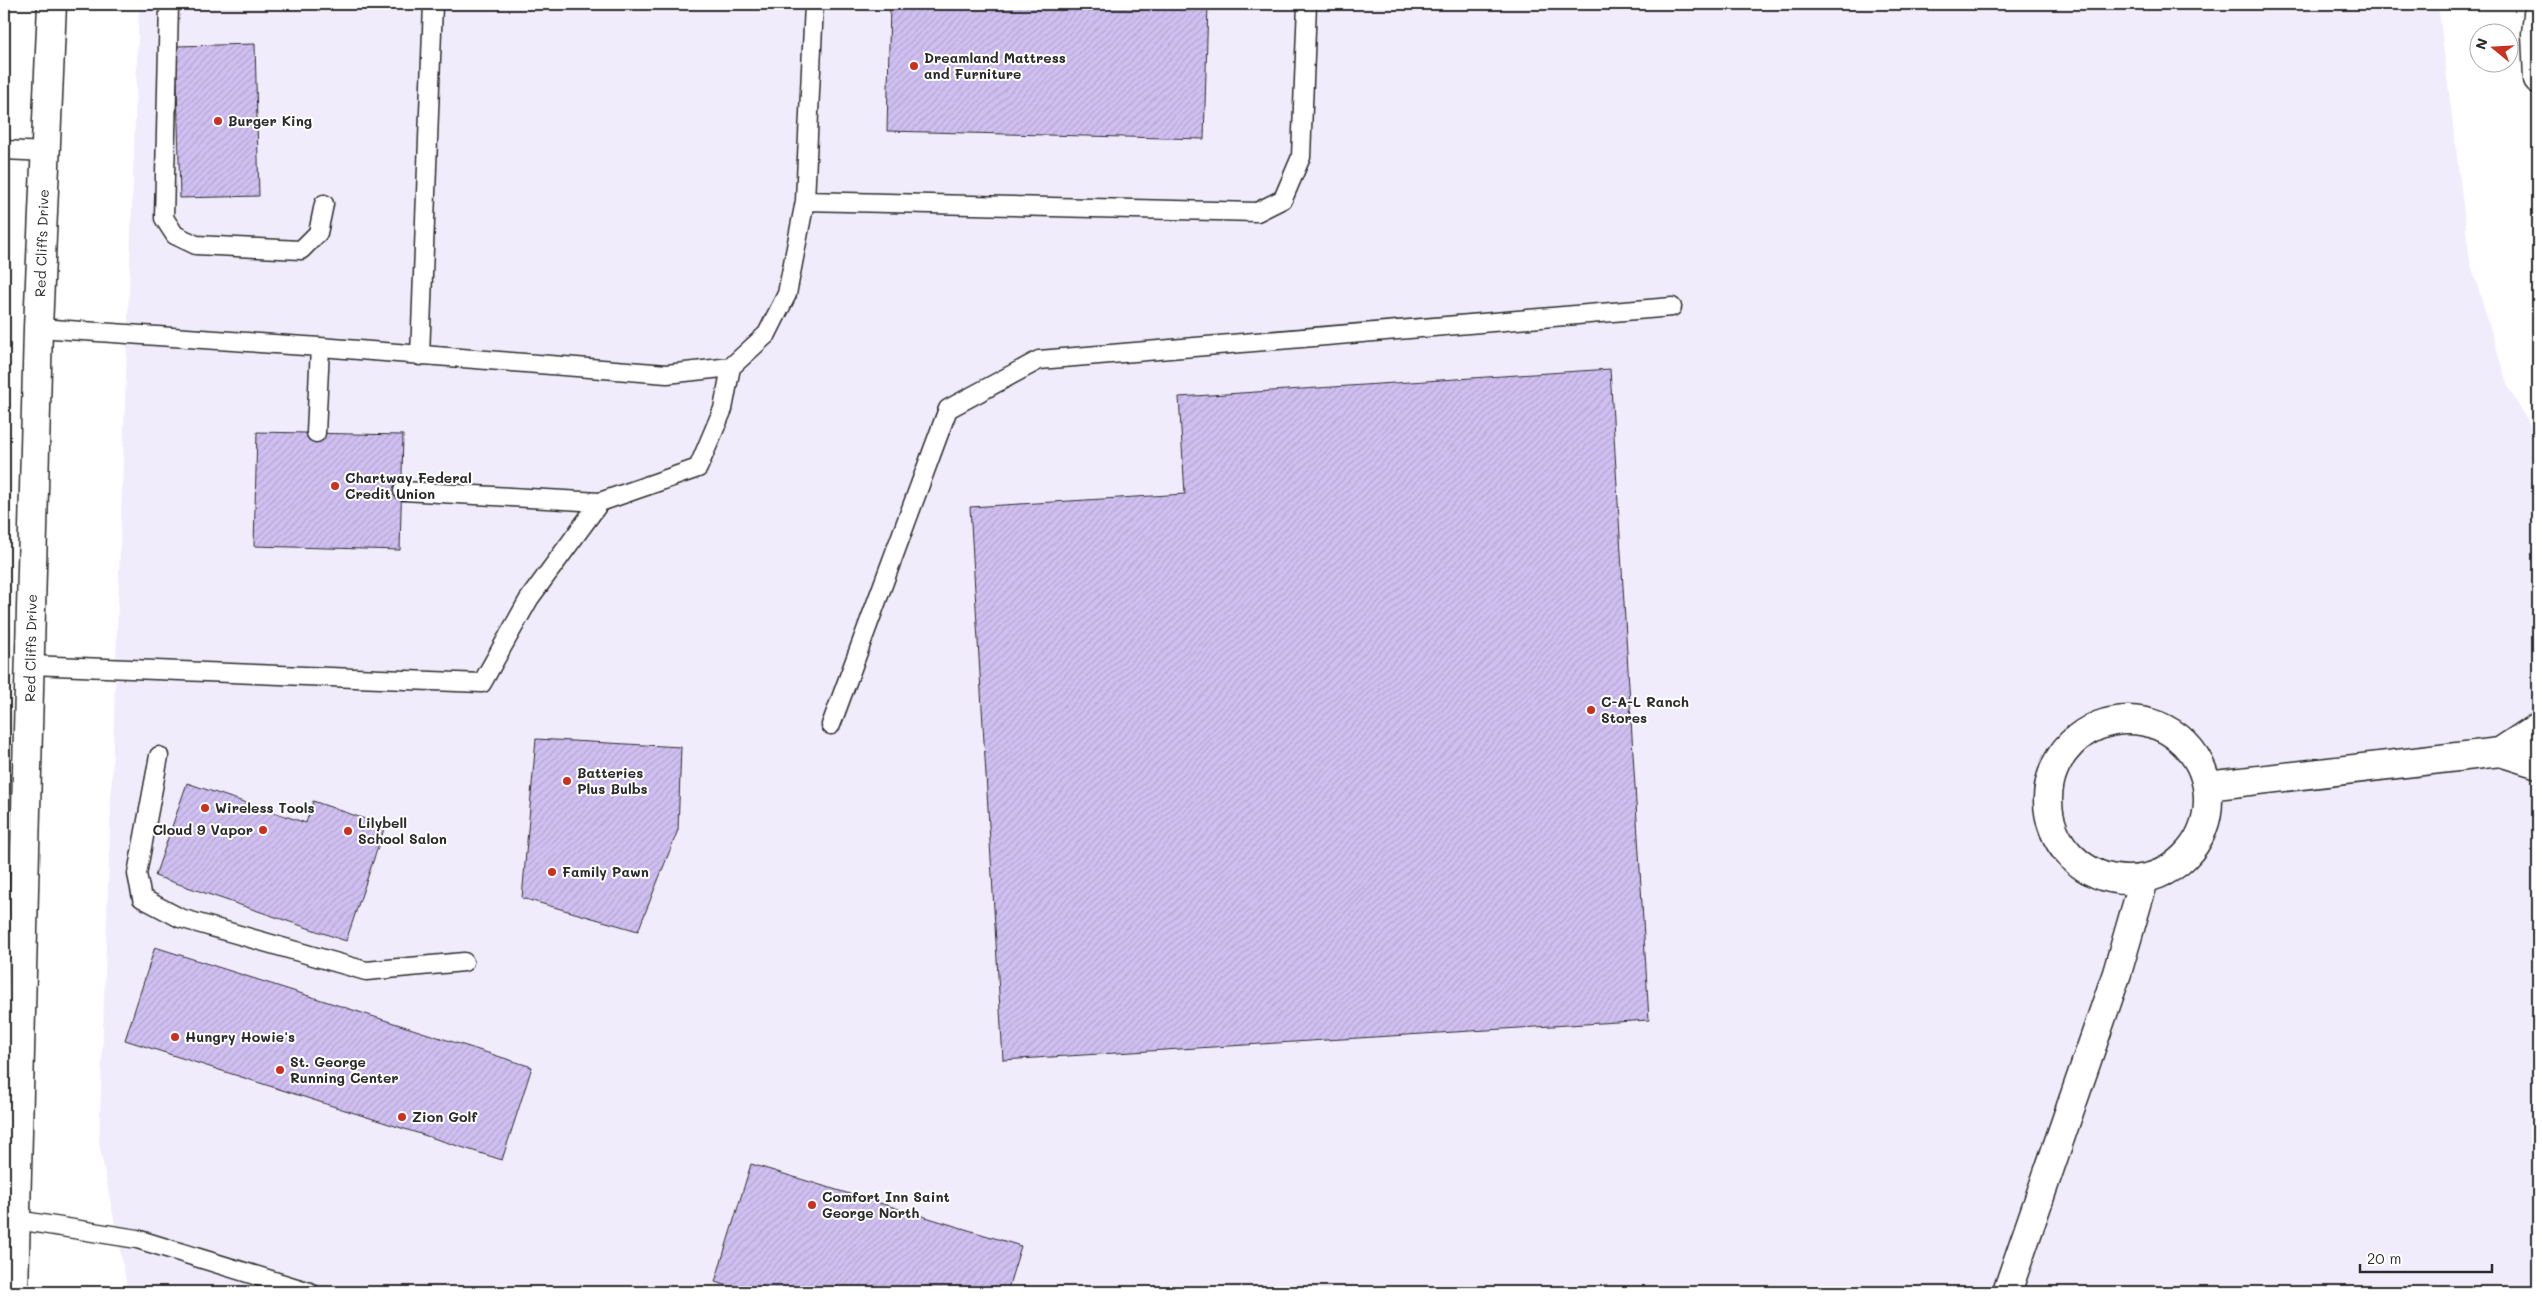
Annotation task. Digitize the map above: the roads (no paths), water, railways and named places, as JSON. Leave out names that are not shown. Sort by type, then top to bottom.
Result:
[{"type":"street","name":"Red Cliffs Drive","points":[[14,1292],[10,1220],[30,665],[38,328],[52,4]]},
{"type":"street","points":[[2538,14],[2536,34],[2538,79]]},
{"type":"street","points":[[2135,720],[2158,725],[2179,737],[2195,755],[2205,776],[2207,786],[2209,803],[2204,829],[2190,852],[2170,870],[2144,880],[2117,881],[2090,872],[2068,854],[2058,839],[2053,831],[2047,804],[2051,776],[2064,751],[2085,732],[2111,721],[2135,720]]},
{"type":"street","points":[[2500,752],[2538,727]]},
{"type":"street","points":[[2207,786],[2500,752],[2538,764]]},
{"type":"street","points":[[2007,1292],[2117,973],[2144,880]]},
{"type":"lane","points":[[170,4],[164,218],[175,235],[196,245],[301,250],[318,233],[324,204]]},
{"type":"lane","points":[[420,356],[432,4]]},
{"type":"lane","points":[[402,491],[600,502],[698,468],[723,409],[731,368],[767,334],[787,294],[806,201],[814,4]]},
{"type":"lane","points":[[806,201],[1257,212],[1283,199],[1301,157],[1307,4]]},
{"type":"lane","points":[[4,150],[46,152]]},
{"type":"lane","points":[[831,725],[948,409],[1039,360],[1672,307]]},
{"type":"lane","points":[[38,328],[320,347],[667,374],[731,368]]},
{"type":"lane","points":[[316,434],[320,347]]},
{"type":"lane","points":[[30,665],[482,683],[530,599],[600,502]]},
{"type":"lane","points":[[159,756],[137,874],[142,898],[180,918],[366,971],[464,962]]},
{"type":"lane","points":[[10,1220],[137,1239],[310,1292]]},
{"type":"place","name":"Dreamland Mattress and Furniture","points":[[914,66]]},
{"type":"place","name":"Burger King","points":[[218,121]]},
{"type":"place","name":"Chartway Federal Credit Union","points":[[335,486]]},
{"type":"place","name":"C-A-L Ranch Stores","points":[[1591,710]]},
{"type":"place","name":"Batteries Plus Bulbs","points":[[567,781]]},
{"type":"place","name":"Wireless Tools","points":[[205,808]]},
{"type":"place","name":"Cloud 9 Vapor","points":[[263,830]]},
{"type":"place","name":"Lilybell School Salon","points":[[348,831]]},
{"type":"place","name":"Family Pawn","points":[[552,872]]},
{"type":"place","name":"Hungry Howie's","points":[[175,1037]]},
{"type":"place","name":"St. George Running Center","points":[[280,1070]]},
{"type":"place","name":"Zion Golf","points":[[402,1117]]},
{"type":"place","name":"Comfort Inn Saint George North","points":[[812,1205]]}]
